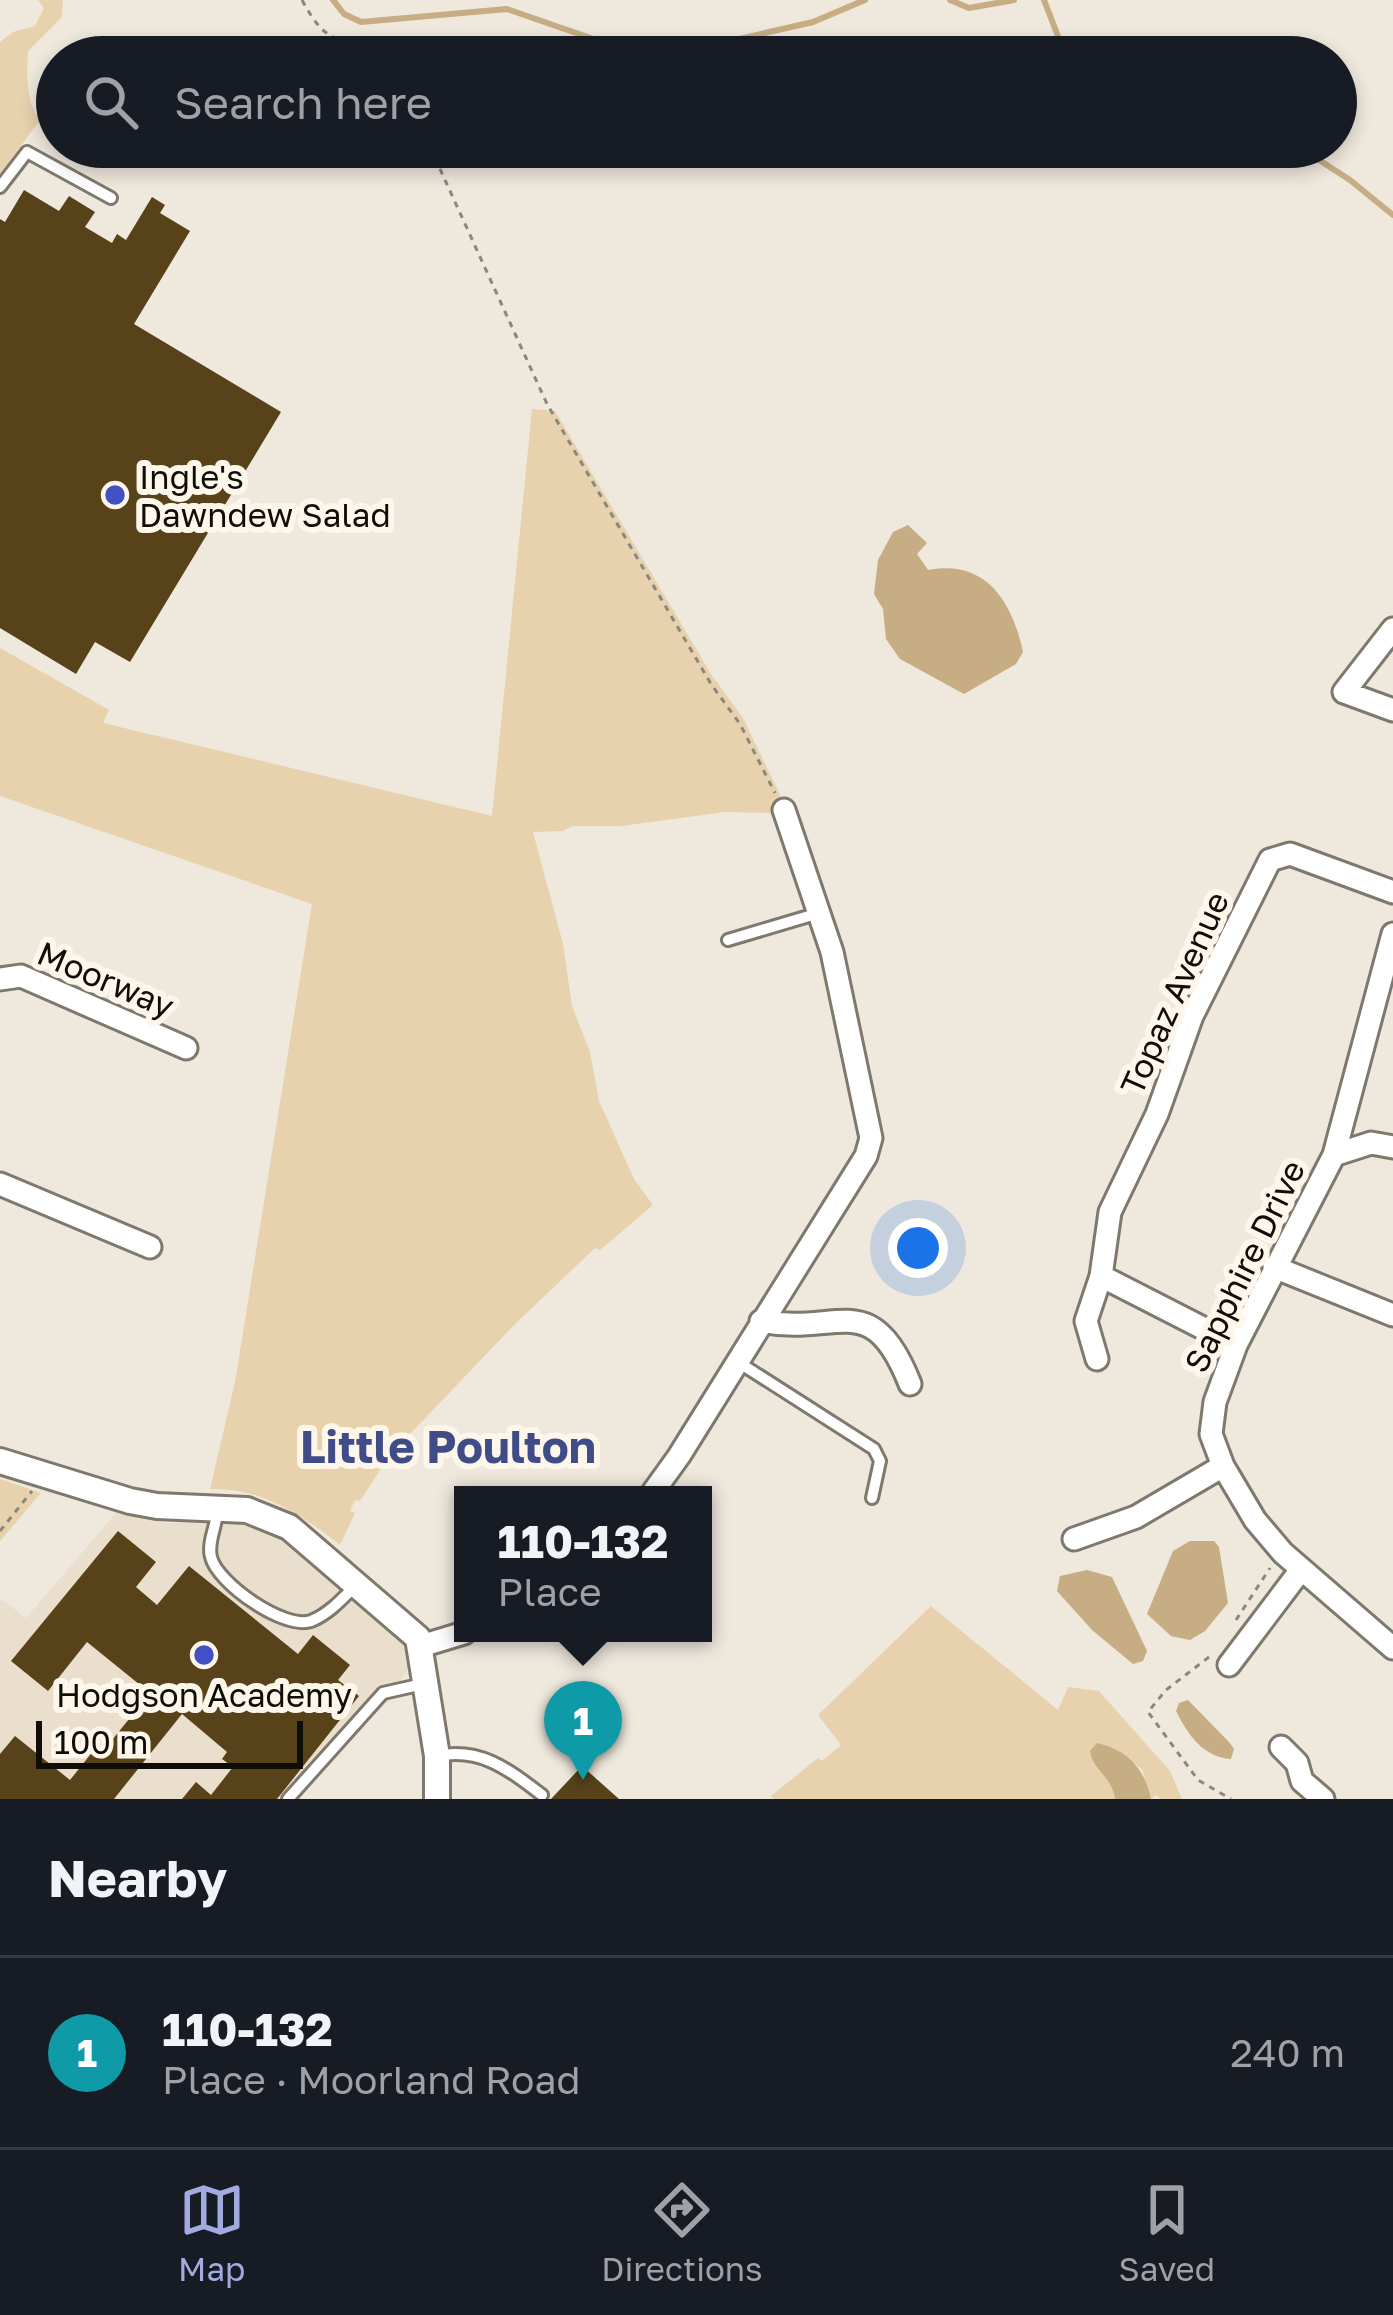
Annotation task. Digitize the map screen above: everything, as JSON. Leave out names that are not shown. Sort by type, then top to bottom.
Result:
[{"type":"street","points":[[1393,629],[1339,703],[1393,710]]},
{"type":"street","points":[[656,1486],[866,1156],[871,1138],[843,996],[784,810]]},
{"type":"street","name":"Topaz Avenue","points":[[1097,1358],[1086,1321],[1101,1276],[1110,1212],[1157,1114],[1192,1016],[1270,860],[1290,854],[1393,892]]},
{"type":"street","points":[[1334,1155],[1393,934]]},
{"type":"street","name":"Moorway","points":[[0,979],[21,976],[186,1048]]},
{"type":"street","name":"Sapphire Drive","points":[[1393,1147],[1371,1143],[1334,1155],[1236,1345],[1215,1402],[1211,1434],[1223,1466],[1283,1553],[1393,1648]]},
{"type":"street","points":[[0,1184],[150,1247]]},
{"type":"street","points":[[1274,1267],[1393,1315]]},
{"type":"street","points":[[1101,1276],[1236,1345]]},
{"type":"street","points":[[761,1322],[791,1328],[845,1318],[863,1322],[880,1332],[896,1352],[910,1384]]},
{"type":"street","points":[[0,1461],[157,1506],[259,1513],[289,1527],[411,1629],[421,1646],[437,1756],[437,1799]]},
{"type":"street","points":[[1073,1539],[1136,1517],[1223,1466]]},
{"type":"street","points":[[1219,1661],[1300,1571]]},
{"type":"street","points":[[421,1646],[454,1636]]},
{"type":"street","points":[[1281,1747],[1297,1762],[1292,1784],[1323,1799]]},
{"type":"lane","points":[[0,188],[27,152],[36,157]]},
{"type":"lane","points":[[56,168],[111,198]]},
{"type":"lane","points":[[728,940],[819,913]]},
{"type":"lane","points":[[738,1362],[874,1449],[880,1461],[872,1498]]},
{"type":"lane","points":[[217,1507],[212,1562],[270,1614],[299,1623],[311,1621],[356,1585]]},
{"type":"lane","points":[[288,1799],[383,1694],[427,1684]]},
{"type":"lane","points":[[437,1756],[454,1753],[491,1759],[542,1795]]},
{"type":"path","points":[[302,0],[316,26],[328,36]]},
{"type":"path","points":[[440,168],[547,404],[711,684],[740,724],[784,810]]},
{"type":"path","points":[[0,1532],[44,1476]]},
{"type":"path","points":[[1228,1634],[1262,1577],[1283,1553]]},
{"type":"path","points":[[1219,1661],[1166,1690],[1148,1712],[1198,1780],[1231,1799]]},
{"type":"shaded area","points":[[38,0],[63,0],[62,17],[43,36],[36,36],[28,51],[27,78],[36,125],[0,174],[0,42],[13,32],[35,26],[44,8]]},
{"type":"shaded area","points":[[532,409],[555,411],[711,674],[743,718],[783,801],[775,813],[725,812],[533,832],[599,1101],[634,1179],[653,1205],[600,1250],[595,1248],[514,1325],[389,1456],[360,1501],[355,1500],[350,1511],[355,1513],[340,1545],[263,1498],[210,1489],[235,1382],[312,904],[0,796],[0,648],[109,710],[103,723],[492,816]]},
{"type":"shaded area","points":[[908,525],[927,543],[917,554],[928,570],[948,568],[981,578],[1003,601],[1018,633],[1023,652],[1016,664],[964,694],[900,659],[886,639],[883,609],[874,594],[878,560],[893,532]]},
{"type":"shaded area","points":[[0,1479],[41,1493],[0,1541]]},
{"type":"shaded area","name":"Hodgson Academy","points":[[116,1513],[165,1523],[239,1521],[254,1526],[279,1538],[317,1568],[407,1648],[409,1668],[395,1696],[361,1726],[296,1799],[0,1799],[0,1598],[26,1618]]},
{"type":"shaded area","points":[[1190,1541],[1214,1541],[1219,1547],[1228,1603],[1205,1631],[1190,1640],[1171,1636],[1147,1614],[1173,1551]]},
{"type":"shaded area","points":[[1087,1570],[1112,1577],[1147,1651],[1143,1661],[1133,1664],[1092,1630],[1057,1591],[1060,1576]]},
{"type":"shaded area","points":[[931,1606],[1058,1710],[1068,1687],[1099,1691],[1170,1771],[1182,1799],[1156,1795],[1151,1799],[1142,1769],[1113,1747],[1099,1766],[1113,1786],[1115,1799],[774,1799],[771,1796],[818,1758],[822,1761],[841,1745],[818,1715]]},
{"type":"shaded area","points":[[1188,1700],[1229,1742],[1234,1749],[1231,1759],[1212,1754],[1191,1736],[1176,1711],[1179,1703]]},
{"type":"shaded area","points":[[1097,1743],[1118,1750],[1133,1762],[1151,1799],[1115,1799],[1090,1751]]},
{"type":"building","name":"Ingle's Dawndew Salad","points":[[24,190],[59,211],[69,196],[95,212],[85,227],[112,243],[117,234],[126,240],[152,197],[165,205],[160,213],[190,231],[134,324],[281,412],[130,662],[95,642],[76,674],[0,628],[0,219],[5,222]]},
{"type":"building","points":[[118,1531],[156,1562],[136,1587],[157,1605],[189,1566],[298,1654],[313,1635],[350,1665],[338,1680],[359,1696],[277,1799],[182,1799],[196,1782],[211,1795],[233,1767],[222,1759],[227,1752],[182,1714],[114,1799],[0,1799],[0,1754],[15,1736],[70,1780],[94,1750],[100,1755],[150,1693],[87,1642],[48,1691],[11,1661]]},
{"type":"building","points":[[582,1766],[619,1799],[551,1799]]},
{"type":"waterway","points":[[333,0],[344,14],[361,22],[507,9],[585,36]]},
{"type":"waterway","points":[[752,36],[813,22],[865,0]]},
{"type":"waterway","points":[[950,0],[969,8],[1014,0]]},
{"type":"waterway","points":[[1044,0],[1058,36]]},
{"type":"waterway","points":[[1331,168],[1393,215]]},
{"type":"place","name":"Ingle's Dawndew Salad","points":[[115,495]]},
{"type":"place","name":"Hodgson Academy","points":[[204,1655]]},
{"type":"place","name":"110-132","points":[[583,1780]]},
{"type":"district","name":"Little Poulton","points":[[448,1446]]}]
